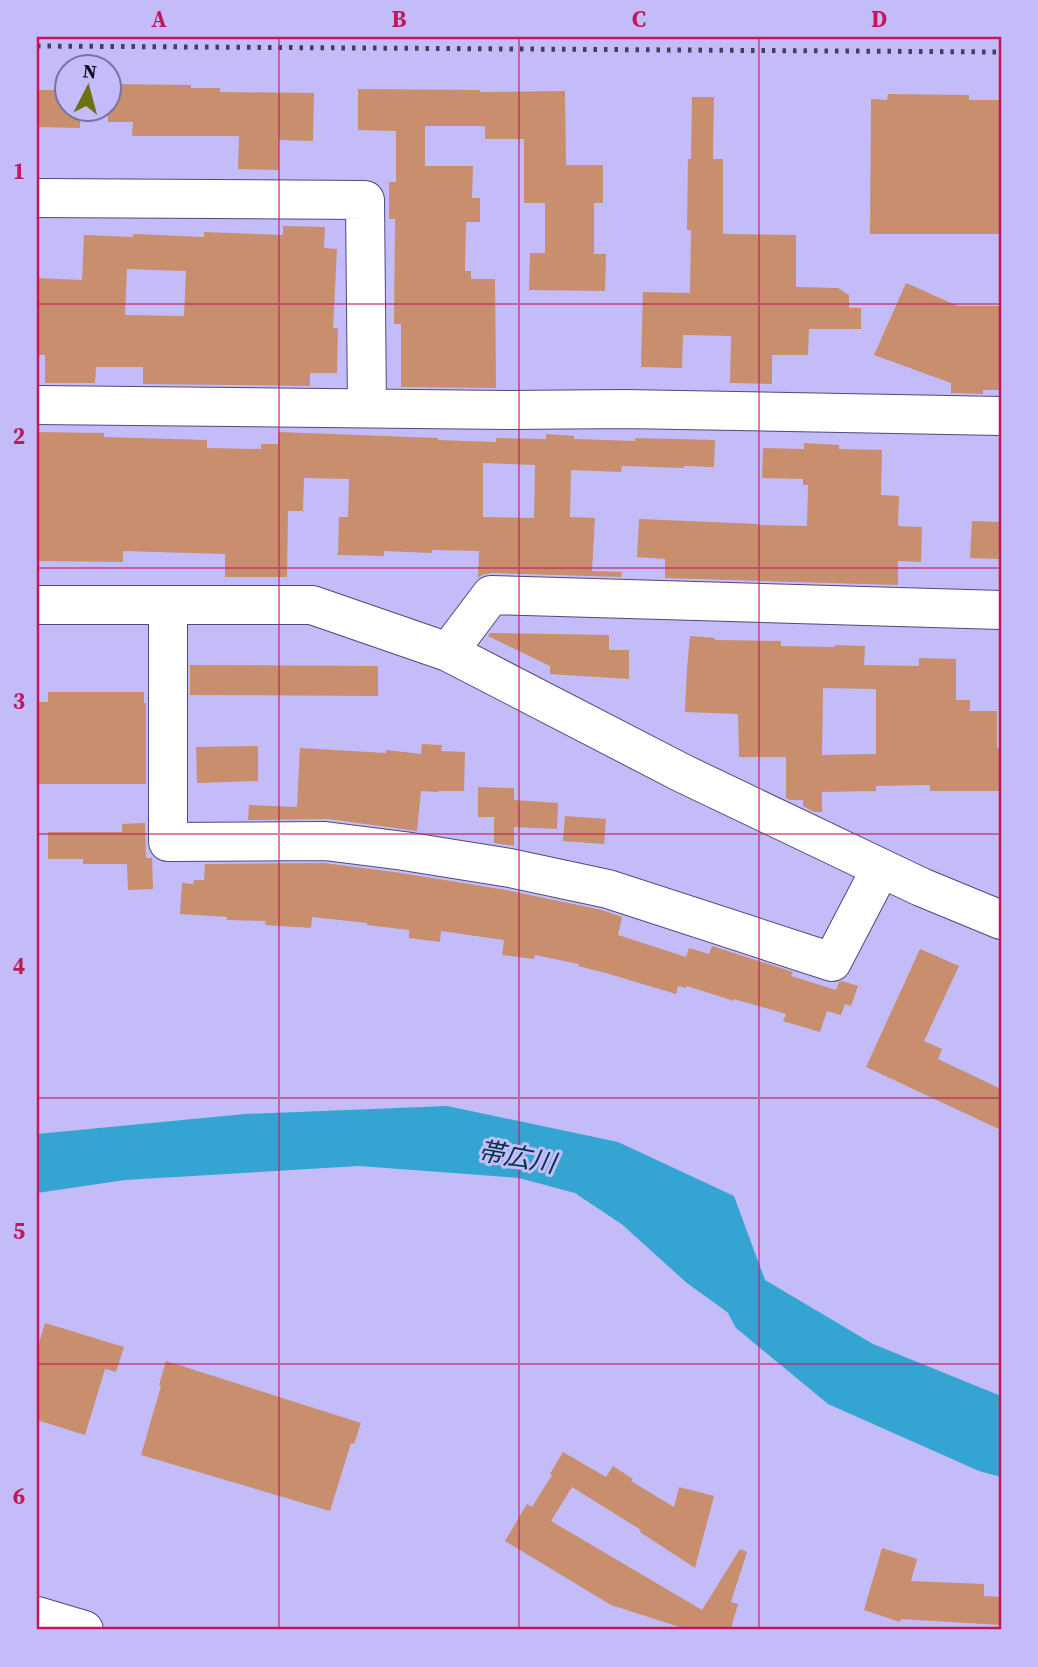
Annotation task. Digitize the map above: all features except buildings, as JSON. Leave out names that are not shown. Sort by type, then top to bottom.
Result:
[{"type":"street","points":[[37,198],[365,200],[368,408]]},
{"type":"street","points":[[37,405],[625,409],[1001,416]]},
{"type":"street","points":[[449,652],[491,595],[1001,610]]},
{"type":"street","points":[[37,605],[312,605],[449,652],[682,773],[921,887],[1001,920]]},
{"type":"street","points":[[168,606],[168,842],[325,841],[510,868],[608,889],[832,962],[881,868]]},
{"type":"street","points":[[37,1616],[84,1630]]},
{"type":"water","points":[[447,1106],[618,1142],[734,1196],[765,1280],[873,1344],[1001,1396],[1001,1477],[979,1471],[828,1404],[736,1328],[679,1221],[519,1178],[359,1166],[125,1180],[37,1193],[37,1134],[245,1114]]},
{"type":"waterway","name":"帯広川","points":[[591,1176],[636,1206],[700,1264],[754,1303]]},
{"type":"railway","points":[[37,46],[1001,52]]}]
